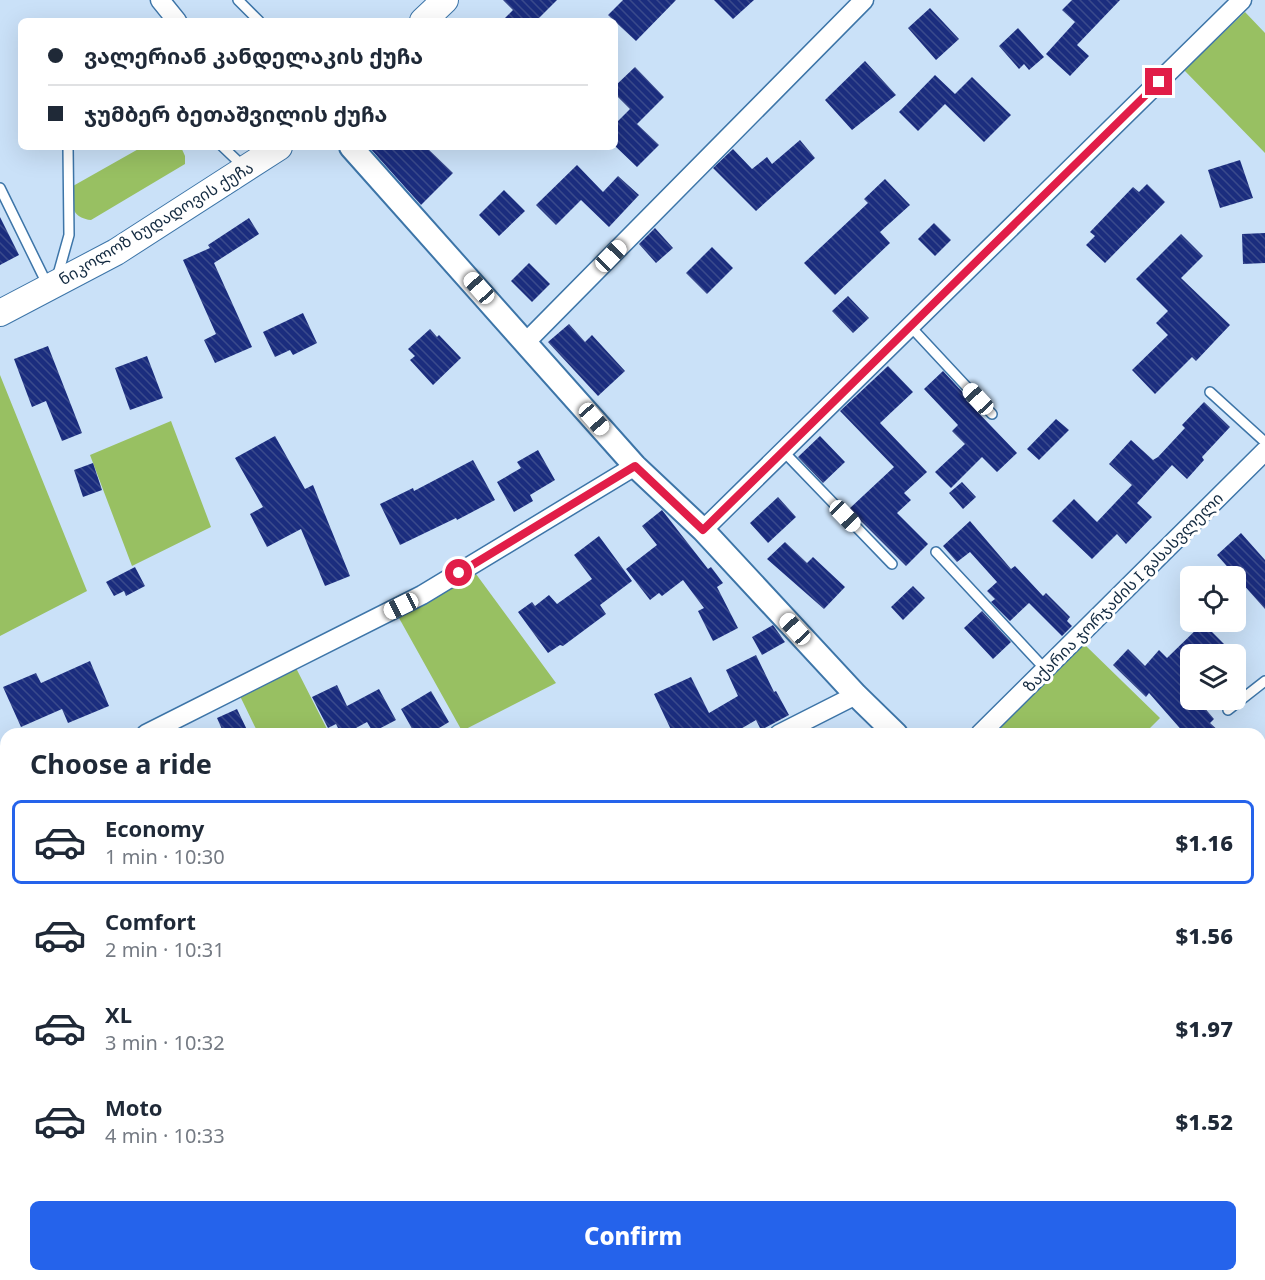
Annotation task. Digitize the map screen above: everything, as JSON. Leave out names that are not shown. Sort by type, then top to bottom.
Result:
[{"type":"main road","points":[[426,18],[445,0]]},
{"type":"main road","name":"ნიკოლოზ ხუდადოვის ქუჩა","points":[[0,313],[116,252],[246,170],[272,150]]},
{"type":"street","points":[[160,0],[175,18]]},
{"type":"street","points":[[526,341],[864,0]]},
{"type":"street","points":[[703,530],[1242,0]]},
{"type":"street","points":[[354,150],[635,466],[703,530],[856,695],[890,728]]},
{"type":"street","name":"ზაქარია ჯორჯაძის I გასასვლელი","points":[[986,728],[1265,451]]},
{"type":"street","points":[[158,728],[422,595],[635,466]]},
{"type":"street","points":[[791,728],[856,695]]},
{"type":"lane","points":[[238,0],[255,18]]},
{"type":"lane","points":[[52,286],[69,235],[68,150]]},
{"type":"lane","points":[[226,150],[246,170]]},
{"type":"lane","points":[[0,188],[4,209],[52,286]]},
{"type":"lane","points":[[910,326],[992,414]]},
{"type":"lane","points":[[1210,392],[1265,442]]},
{"type":"lane","points":[[783,451],[892,564]]},
{"type":"lane","points":[[936,552],[1045,669]]},
{"type":"lane","points":[[1246,696],[1265,681]]},
{"type":"green space","points":[[1245,12],[1265,33],[1265,153],[1184,70]]},
{"type":"green space","points":[[137,150],[182,150],[185,156],[185,164],[91,220],[79,216],[73,209],[73,186]]},
{"type":"green space","points":[[0,375],[87,591],[0,636]]},
{"type":"green space","points":[[171,421],[211,527],[132,566],[90,455]]},
{"type":"green space","points":[[476,574],[556,683],[468,728],[460,728],[399,618]]},
{"type":"green space","points":[[1084,644],[1160,718],[1150,728],[998,728]]},
{"type":"green space","points":[[296,668],[326,728],[256,728],[240,696]]},
{"type":"building","points":[[503,0],[557,0],[539,18],[505,18],[513,10]]},
{"type":"building","points":[[623,0],[676,0],[636,41],[618,24],[618,18],[611,18],[608,15]]},
{"type":"building","points":[[714,0],[754,0],[733,19]]},
{"type":"building","points":[[1072,0],[1120,0],[1077,45],[1089,56],[1070,76],[1046,54],[1075,22],[1062,10]]},
{"type":"building","points":[[930,8],[959,39],[936,60],[908,28]]},
{"type":"building","points":[[1018,28],[1044,57],[1029,70],[1024,64],[1019,69],[999,46]]},
{"type":"building","points":[[865,61],[896,95],[852,130],[825,100]]},
{"type":"building","points":[[635,67],[664,97],[637,124],[659,145],[637,167],[618,149],[618,121],[630,109],[618,97],[618,83]]},
{"type":"building","points":[[935,75],[955,94],[972,77],[1011,115],[984,142],[945,104],[918,131],[899,112]]},
{"type":"building","points":[[800,140],[815,158],[756,211],[713,168],[733,149],[752,169],[767,157],[772,164]]},
{"type":"building","points":[[372,150],[429,150],[453,173],[421,205]]},
{"type":"building","points":[[1240,160],[1253,198],[1220,208],[1208,170]]},
{"type":"building","points":[[577,165],[603,192],[618,176],[639,195],[609,227],[581,200],[556,225],[536,205]]},
{"type":"building","points":[[885,179],[910,205],[880,232],[890,243],[835,295],[804,263],[868,203],[864,199]]},
{"type":"building","points":[[1147,184],[1165,202],[1105,263],[1086,245],[1095,236],[1090,232],[1133,187],[1139,192]]},
{"type":"building","points":[[504,190],[525,211],[499,236],[479,215]]},
{"type":"building","points":[[0,217],[19,255],[0,265]]},
{"type":"building","points":[[249,218],[259,234],[214,263],[252,347],[215,363],[204,340],[216,334],[183,260],[210,248],[208,245]]},
{"type":"building","points":[[934,223],[951,240],[935,256],[918,239]]},
{"type":"building","points":[[655,228],[673,248],[656,263],[639,244]]},
{"type":"building","points":[[1265,233],[1265,263],[1243,264],[1242,234]]},
{"type":"building","points":[[1181,234],[1203,256],[1181,278],[1230,325],[1196,361],[1192,357],[1155,394],[1132,370],[1168,335],[1156,323],[1168,311],[1136,279]]},
{"type":"building","points":[[712,247],[733,268],[707,294],[686,273]]},
{"type":"building","points":[[529,263],[550,284],[532,302],[511,281]]},
{"type":"building","points":[[848,296],[869,318],[853,333],[832,311]]},
{"type":"building","points":[[303,313],[317,343],[293,355],[290,350],[275,357],[263,332]]},
{"type":"building","points":[[569,324],[585,342],[592,335],[625,371],[598,396],[548,342]]},
{"type":"building","points":[[430,329],[461,358],[433,385],[410,360],[415,356],[408,349]]},
{"type":"building","points":[[48,346],[82,433],[62,441],[46,401],[32,407],[14,359]]},
{"type":"building","points":[[147,356],[163,398],[130,410],[115,368]]},
{"type":"building","points":[[888,366],[913,392],[880,423],[927,472],[904,493],[911,500],[897,513],[928,544],[906,566],[849,509],[894,467],[840,411]]},
{"type":"building","points":[[943,371],[968,398],[966,400],[1017,453],[997,472],[982,457],[951,488],[935,472],[965,444],[952,431],[958,425],[924,389]]},
{"type":"building","points":[[1204,402],[1230,427],[1202,457],[1204,460],[1187,479],[1172,465],[1137,503],[1152,517],[1126,544],[1117,534],[1092,559],[1052,521],[1074,499],[1097,522],[1132,485],[1109,464],[1131,440],[1153,460],[1158,457],[1185,428],[1182,425]]},
{"type":"building","points":[[1056,419],[1069,430],[1039,460],[1027,449]]},
{"type":"building","points":[[275,436],[305,489],[313,485],[350,576],[325,586],[301,529],[267,547],[250,514],[263,507],[235,458]]},
{"type":"building","points":[[820,436],[845,462],[823,483],[798,457]]},
{"type":"building","points":[[538,450],[555,480],[530,495],[533,501],[514,512],[497,482],[521,468],[517,462]]},
{"type":"building","points":[[473,460],[495,500],[457,520],[456,518],[400,545],[380,504],[413,488],[414,491]]},
{"type":"building","points":[[93,463],[102,490],[83,497],[74,470]]},
{"type":"building","points":[[962,482],[976,497],[963,509],[949,493]]},
{"type":"building","points":[[778,497],[796,517],[768,543],[750,523]]},
{"type":"building","points":[[662,510],[708,569],[711,567],[723,583],[717,587],[738,628],[713,641],[698,611],[704,608],[683,580],[662,596],[659,593],[650,600],[626,569],[657,545],[642,526]]},
{"type":"building","points":[[970,521],[1011,569],[1015,566],[1043,596],[1046,593],[1070,617],[1067,621],[1072,626],[1062,636],[1029,603],[1010,621],[991,602],[995,599],[987,591],[997,582],[970,552],[957,562],[943,546]]},
{"type":"building","points":[[1241,533],[1265,560],[1265,609],[1246,588],[1246,566],[1227,566],[1217,555]]},
{"type":"building","points":[[599,536],[632,581],[600,605],[606,614],[563,646],[560,645],[548,653],[518,612],[532,602],[535,606],[549,595],[557,604],[592,579],[574,555]]},
{"type":"building","points":[[785,542],[807,563],[813,557],[845,587],[824,609],[767,559]]},
{"type":"building","points":[[135,567],[145,586],[126,596],[124,591],[114,596],[106,582]]},
{"type":"building","points":[[913,586],[925,598],[903,620],[891,607]]},
{"type":"building","points":[[982,611],[1011,642],[993,659],[964,628]]},
{"type":"building","points":[[773,625],[785,642],[762,655],[752,637]]},
{"type":"building","points":[[1194,632],[1212,632],[1224,644],[1181,644]]},
{"type":"building","points":[[1180,645],[1180,710],[1206,710],[1214,719],[1210,723],[1215,728],[1180,728],[1149,693],[1146,697],[1113,665],[1128,649],[1145,666],[1159,650],[1167,658]]},
{"type":"building","points":[[756,655],[774,692],[776,691],[789,715],[765,728],[760,728],[756,720],[742,728],[670,728],[654,694],[691,677],[709,713],[738,696],[726,670]]},
{"type":"building","points":[[90,661],[109,706],[68,723],[62,709],[21,727],[3,687],[36,673],[41,683]]},
{"type":"building","points":[[337,685],[347,706],[379,689],[396,720],[381,728],[371,728],[367,722],[356,728],[338,728],[336,724],[328,728],[312,697]]},
{"type":"building","points":[[431,691],[449,722],[439,728],[412,728],[401,709]]},
{"type":"building","points":[[237,709],[246,728],[221,728],[217,718]]},
{"type":"route","points":[[459,573],[635,466],[703,530],[1159,82]]}]
